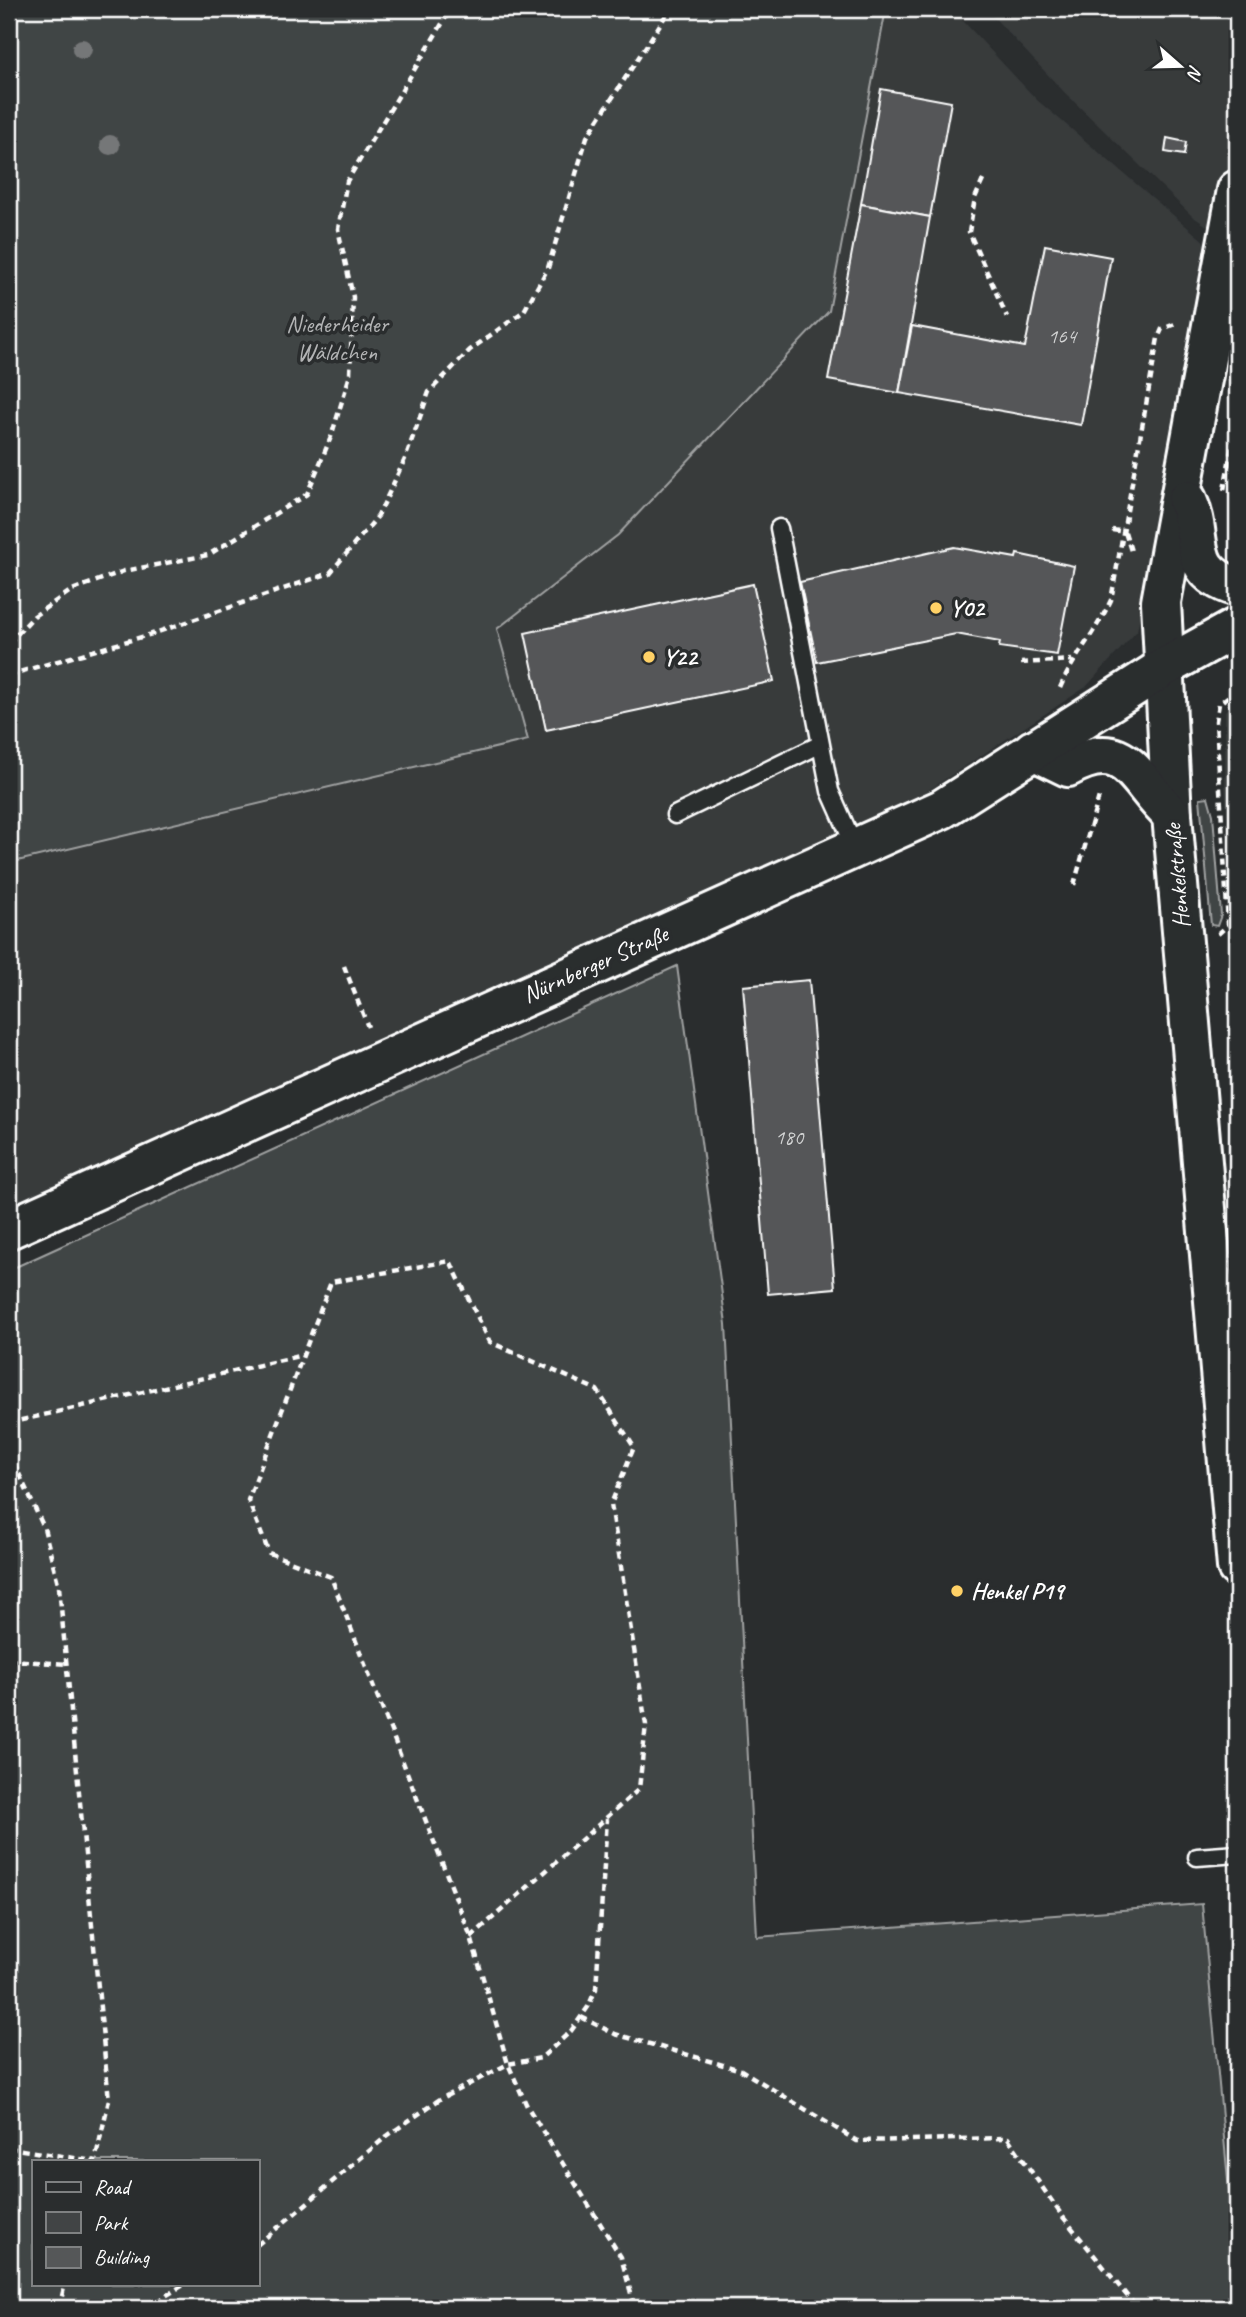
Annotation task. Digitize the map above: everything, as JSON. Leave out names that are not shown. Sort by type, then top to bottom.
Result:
[{"type":"street","name":"Henkelstraße","points":[[1237,190],[1161,603],[1172,815],[1237,1567]]},
{"type":"street","points":[[1181,487],[1192,510],[1196,550],[1202,564],[1222,583],[1237,587]]},
{"type":"street","name":"Nürnberger Straße","points":[[9,1229],[942,809],[1163,668],[1237,627]]},
{"type":"street","points":[[1033,750],[1068,767],[1084,758],[1099,755],[1127,763],[1136,770],[1155,800],[1172,815]]},
{"type":"lane","points":[[779,528],[819,745],[830,791],[855,847]]},
{"type":"lane","points":[[675,816],[819,745]]},
{"type":"lane","points":[[1197,1857],[1237,1854]]},
{"type":"path","points":[[9,643],[34,615],[72,590],[124,571],[208,555],[307,494],[331,437],[349,375],[353,297],[338,229],[347,181],[451,9]]},
{"type":"path","points":[[9,675],[152,634],[330,573],[378,516],[405,459],[429,392],[470,350],[524,311],[548,268],[587,136],[670,9]]},
{"type":"path","points":[[983,180],[975,198],[969,232],[1007,317]]},
{"type":"path","points":[[1021,663],[1072,660],[1096,632],[1111,600],[1162,328]]},
{"type":"path","points":[[1224,501],[1237,418]]},
{"type":"path","points":[[1112,530],[1125,532]]},
{"type":"path","points":[[1125,532],[1134,561]]},
{"type":"path","points":[[1111,600],[1118,601]]},
{"type":"path","points":[[1228,925],[1216,721],[1219,704],[1237,689]]},
{"type":"path","points":[[1203,723],[1216,721]]},
{"type":"path","points":[[1074,884],[1100,795],[1107,799]]},
{"type":"path","points":[[344,966],[383,1060]]},
{"type":"path","points":[[471,1937],[639,1788],[646,1725],[611,1504],[634,1447],[597,1390],[489,1342],[450,1261],[331,1282],[248,1500],[269,1553],[331,1577],[471,1937],[508,2064],[527,2106],[621,2257],[635,2308]]},
{"type":"path","points":[[9,1423],[303,1355]]},
{"type":"path","points":[[9,1452],[44,1528],[59,1587],[109,2100],[94,2160]]},
{"type":"path","points":[[9,1660],[66,1664]]},
{"type":"path","points":[[259,2243],[387,2136],[440,2099],[508,2064],[541,2058],[558,2045],[581,2017],[596,1989],[607,1818]]},
{"type":"path","points":[[581,2017],[615,2034],[741,2070],[858,2141],[1008,2138],[1063,2217],[1138,2308]]},
{"type":"path","points":[[9,2148],[87,2160]]},
{"type":"path","points":[[59,2308],[64,2286]]},
{"type":"path","points":[[146,2308],[182,2286]]},
{"type":"shaded area","points":[[886,9],[952,9],[1037,100],[1218,253],[1137,631],[1086,687],[871,828],[9,1224],[9,863],[528,740],[497,629],[618,535],[828,311]]},
{"type":"shaded area","points":[[986,9],[1237,9],[1237,246],[1192,216],[1065,93]]},
{"type":"shaded area","points":[[1237,700],[1237,936],[1225,787],[1225,711]]},
{"type":"green space","name":"Niederheider Wäldchen","points":[[9,9],[886,9],[829,311],[618,535],[497,629],[528,740],[9,863]]},
{"type":"green space","points":[[1208,797],[1213,815],[1221,915],[1217,926],[1211,925],[1200,798]]},
{"type":"green space","points":[[677,966],[726,1324],[757,1937],[1202,1904],[1237,2276],[1237,2308],[9,2308],[9,1270]]},
{"type":"building","points":[[881,89],[951,102],[930,217],[861,204]]},
{"type":"building","points":[[1167,138],[1186,142],[1184,155],[1165,152]]},
{"type":"building","points":[[861,204],[930,217],[899,393],[828,380]]},
{"type":"building","points":[[1045,245],[1111,257],[1081,425],[899,393],[912,326],[1025,347]]},
{"type":"building","name":"Y02","points":[[954,547],[1016,558],[1017,554],[1074,566],[1057,655],[999,647],[1000,642],[956,634],[817,662],[800,582]]},
{"type":"building","name":"Y22","points":[[753,584],[774,681],[546,730],[525,633]]},
{"type":"building","points":[[1237,724],[1237,791],[1232,725]]},
{"type":"building","points":[[809,980],[835,1288],[768,1294],[743,986]]},
{"type":"place","name":"Y02","points":[[936,608]]},
{"type":"place","name":"Y22","points":[[649,657]]},
{"type":"place","name":"Henkel P19","points":[[957,1591]]}]
